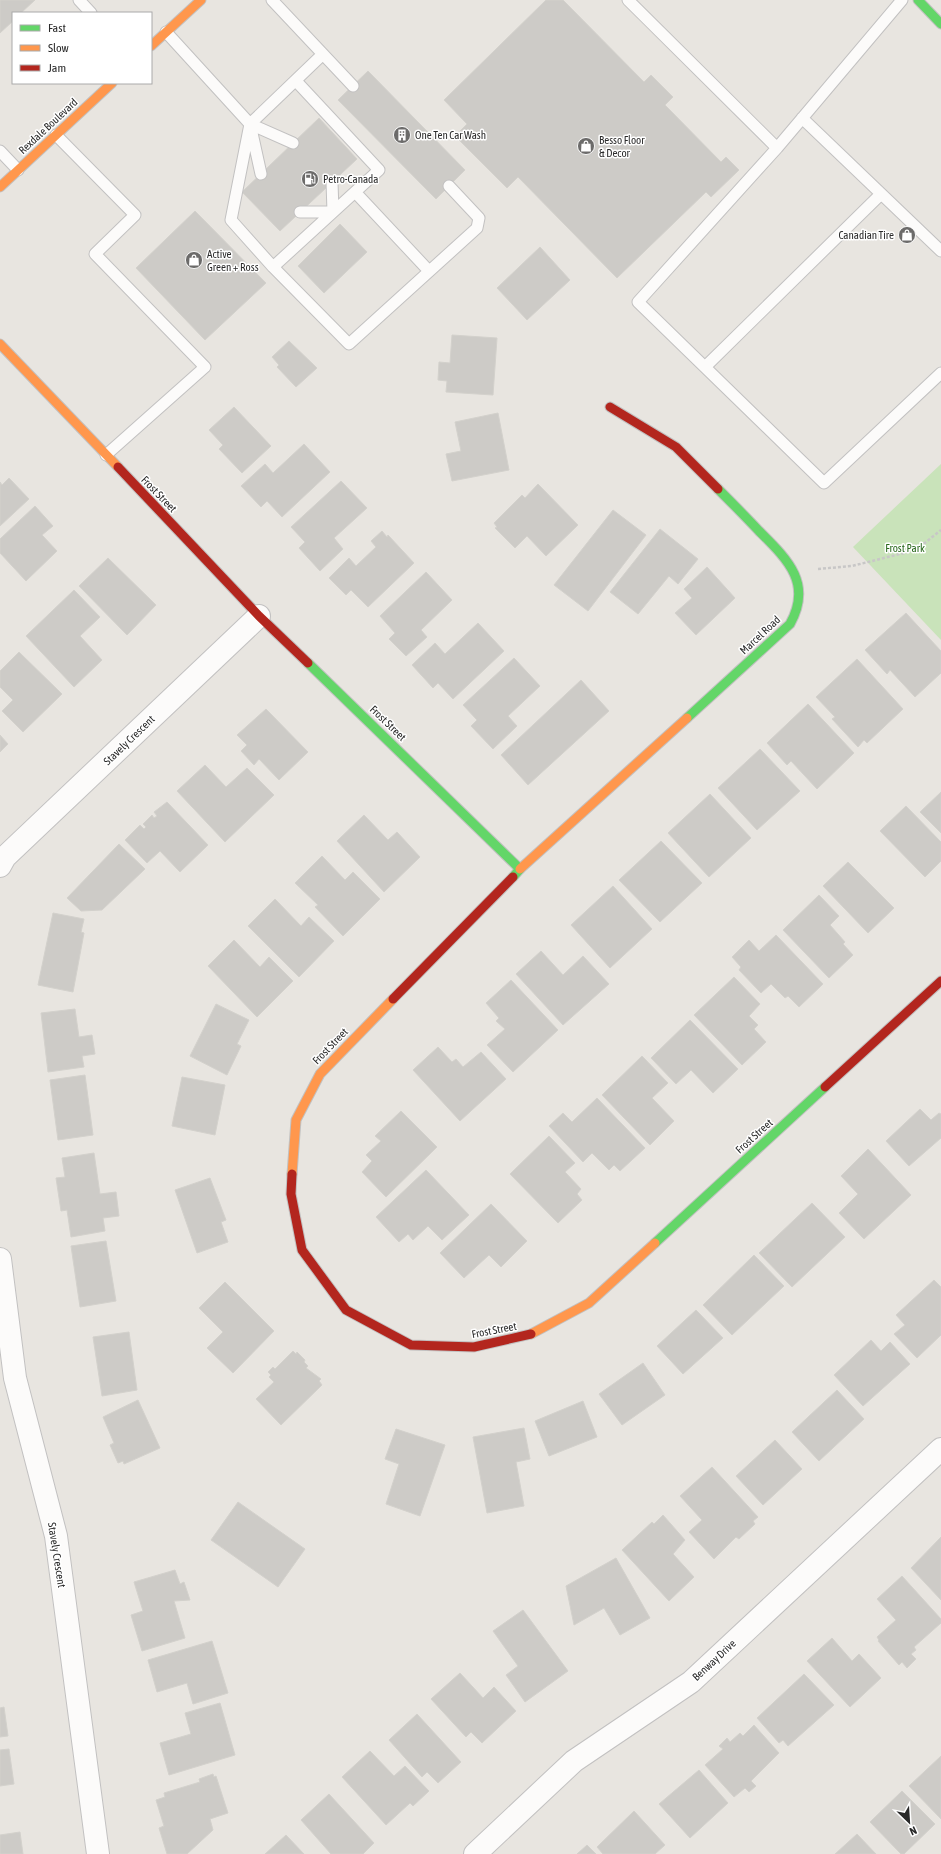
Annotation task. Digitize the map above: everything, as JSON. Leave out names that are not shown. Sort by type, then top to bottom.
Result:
[{"type":"street","points":[[152,45],[201,0]]},
{"type":"street","points":[[918,0],[941,24]]},
{"type":"street","name":"Rexdale Boulevard","points":[[0,187],[111,84]]},
{"type":"street","name":"Frost Street","points":[[0,344],[259,616],[497,845],[520,869],[320,1074],[296,1120],[291,1194],[302,1250],[346,1310],[411,1344],[474,1348],[527,1336],[589,1303],[941,981]]},
{"type":"street","name":"Marcel Road","points":[[520,869],[790,624],[798,612],[800,597],[787,559],[676,447],[610,407]]},
{"type":"street","name":"Stavely Crescent","points":[[0,866],[5,857],[259,616]]},
{"type":"street","name":"Stavely Crescent","points":[[0,1260],[15,1378],[56,1536],[98,1854]]},
{"type":"street","name":"Benway Drive","points":[[474,1854],[574,1761],[691,1682],[941,1450]]},
{"type":"lane","points":[[79,0],[90,12]]},
{"type":"lane","points":[[272,0],[353,86]]},
{"type":"lane","points":[[628,0],[777,148]]},
{"type":"lane","points":[[902,0],[777,148],[638,302],[824,484],[941,373]]},
{"type":"lane","points":[[166,32],[250,124],[293,143]]},
{"type":"lane","points":[[323,54],[250,124],[231,220],[273,267],[349,344],[477,228],[479,218],[449,186]]},
{"type":"lane","points":[[273,267],[379,170],[296,81]]},
{"type":"lane","points":[[802,118],[941,252]]},
{"type":"lane","points":[[250,124],[261,174]]},
{"type":"lane","points":[[56,135],[135,215],[95,254],[204,367],[106,455]]},
{"type":"lane","points":[[0,151],[18,170]]},
{"type":"lane","points":[[332,182],[333,212]]},
{"type":"lane","points":[[355,192],[429,271]]},
{"type":"lane","points":[[705,367],[881,194]]},
{"type":"lane","points":[[300,212],[333,212]]},
{"type":"path","points":[[792,572],[852,566],[916,550],[941,530]]},
{"type":"green space","name":"Frost Park","points":[[941,464],[941,640],[853,547]]},
{"type":"building","points":[[0,0],[35,0],[22,12],[12,12],[12,22],[0,33]]},
{"type":"building","name":"Besso Floor & Decor","points":[[546,0],[563,0],[644,82],[651,75],[673,97],[665,105],[721,162],[726,157],[739,170],[711,197],[706,192],[617,278],[518,177],[507,188],[455,136],[467,124],[444,100]]},
{"type":"building","name":"One Ten Car Wash","points":[[368,71],[465,170],[436,199],[338,100]]},
{"type":"building","points":[[319,118],[357,159],[280,231],[242,192]]},
{"type":"building","points":[[195,211],[266,283],[205,340],[136,268]]},
{"type":"building","points":[[340,224],[367,252],[324,293],[298,266]]},
{"type":"building","points":[[540,247],[570,280],[527,320],[497,288]]},
{"type":"building","points":[[452,335],[497,338],[493,395],[446,392],[447,381],[438,380],[439,362],[450,363]]},
{"type":"building","points":[[289,341],[317,368],[296,387],[277,367],[279,365],[272,357]]},
{"type":"building","points":[[234,407],[271,446],[242,473],[219,449],[223,445],[209,430]]},
{"type":"building","points":[[498,413],[509,470],[452,481],[446,454],[461,451],[455,422]]},
{"type":"building","points":[[304,444],[330,472],[282,517],[267,501],[261,507],[241,486],[265,464],[273,473]]},
{"type":"building","points":[[9,478],[29,499],[0,526],[0,482],[2,485]]},
{"type":"building","points":[[341,481],[367,508],[334,538],[343,549],[320,571],[299,548],[305,542],[291,527]]},
{"type":"building","points":[[538,484],[578,525],[546,556],[527,536],[515,548],[495,528],[497,527],[494,523],[522,495],[525,498]]},
{"type":"building","points":[[35,506],[53,526],[42,535],[57,551],[26,581],[0,553],[0,539]]},
{"type":"building","points":[[613,510],[646,535],[588,611],[554,585]]},
{"type":"building","points":[[660,529],[698,559],[678,584],[669,576],[638,614],[610,592]]},
{"type":"building","points":[[382,531],[387,537],[388,535],[414,563],[368,607],[351,590],[346,595],[329,578],[349,558],[356,566],[376,547],[371,541]]},
{"type":"building","points":[[108,558],[156,605],[127,635],[79,586]]},
{"type":"building","points":[[707,567],[735,598],[696,635],[675,613],[692,598],[684,589]]},
{"type":"building","points":[[426,572],[452,600],[421,630],[427,637],[406,656],[389,639],[395,633],[380,616]]},
{"type":"building","points":[[74,590],[100,617],[80,636],[102,660],[74,687],[26,636]]},
{"type":"building","points":[[906,613],[941,651],[941,673],[915,697],[890,670],[887,674],[865,650]]},
{"type":"building","points":[[478,623],[504,651],[453,699],[438,683],[433,688],[412,665],[435,643],[445,654]]},
{"type":"building","points":[[19,652],[62,694],[23,732],[2,711],[13,700],[0,687],[0,671]]},
{"type":"building","points":[[514,658],[540,686],[508,716],[517,726],[493,749],[471,726],[477,720],[463,705]]},
{"type":"building","points":[[857,659],[903,709],[867,743],[864,740],[858,747],[832,719],[835,717],[816,697]]},
{"type":"building","points":[[581,680],[609,711],[528,785],[501,755]]},
{"type":"building","points":[[808,704],[854,753],[817,789],[791,761],[787,765],[767,743]]},
{"type":"building","points":[[266,709],[308,752],[279,780],[259,759],[254,765],[241,751],[247,745],[237,735]]},
{"type":"building","points":[[0,735],[8,744],[0,752]]},
{"type":"building","points":[[760,749],[800,791],[757,830],[718,788]]},
{"type":"building","points":[[205,765],[226,787],[247,768],[274,795],[225,842],[177,791]]},
{"type":"building","points":[[941,792],[941,833],[920,812]]},
{"type":"building","points":[[710,794],[751,838],[709,877],[668,833]]},
{"type":"building","points":[[167,802],[208,845],[180,872],[160,851],[147,863],[125,840],[140,825],[144,829],[146,827],[143,824],[152,815],[154,818],[157,816],[154,812]]},
{"type":"building","points":[[906,806],[941,842],[941,861],[925,877],[880,831]]},
{"type":"building","points":[[364,815],[388,840],[397,832],[420,857],[384,892],[337,841]]},
{"type":"building","points":[[661,841],[702,883],[660,922],[619,880]]},
{"type":"building","points":[[119,844],[145,869],[102,910],[81,911],[67,898]]},
{"type":"building","points":[[322,856],[345,880],[353,872],[380,899],[343,936],[315,907],[318,905],[295,883]]},
{"type":"building","points":[[848,862],[894,908],[868,933],[823,886]]},
{"type":"building","points":[[613,886],[652,929],[610,968],[571,925]]},
{"type":"building","points":[[819,895],[839,916],[830,925],[845,942],[843,944],[853,955],[829,978],[783,930]]},
{"type":"building","points":[[275,899],[301,926],[309,917],[334,941],[299,977],[248,926]]},
{"type":"building","points":[[53,913],[84,919],[81,932],[84,933],[73,992],[38,985]]},
{"type":"building","points":[[776,935],[823,984],[799,1007],[788,996],[785,998],[771,984],[761,993],[739,970],[741,967],[732,957],[749,940],[759,951]]},
{"type":"building","points":[[234,940],[260,967],[269,957],[293,981],[257,1017],[208,966]]},
{"type":"building","points":[[541,951],[563,975],[583,956],[609,984],[563,1025],[516,974]]},
{"type":"building","points":[[734,977],[760,1004],[749,1016],[758,1025],[754,1029],[766,1042],[742,1065],[694,1015]]},
{"type":"building","points":[[511,980],[558,1030],[513,1072],[487,1045],[505,1029],[496,1021],[499,1018],[486,1003]]},
{"type":"building","points":[[216,1004],[249,1020],[237,1044],[241,1046],[227,1075],[190,1056]]},
{"type":"building","points":[[75,1009],[79,1037],[92,1035],[95,1054],[82,1056],[84,1067],[48,1072],[41,1013]]},
{"type":"building","points":[[690,1020],[738,1069],[713,1093],[691,1070],[676,1084],[651,1058]]},
{"type":"building","points":[[438,1047],[452,1062],[456,1059],[463,1067],[481,1052],[506,1079],[460,1121],[413,1070]]},
{"type":"building","points":[[642,1056],[668,1083],[652,1098],[674,1121],[650,1145],[602,1095]]},
{"type":"building","points":[[85,1075],[93,1135],[58,1140],[50,1080]]},
{"type":"building","points":[[182,1077],[225,1085],[215,1135],[172,1126]]},
{"type":"building","points":[[597,1098],[645,1148],[620,1171],[614,1165],[609,1170],[592,1153],[583,1162],[549,1126],[563,1113],[572,1122]]},
{"type":"building","points":[[920,1109],[931,1120],[939,1113],[941,1114],[941,1138],[909,1166],[886,1141]]},
{"type":"building","points":[[401,1111],[437,1147],[386,1197],[362,1172],[372,1161],[366,1155],[381,1141],[375,1136]]},
{"type":"building","points":[[549,1136],[575,1163],[565,1172],[581,1189],[577,1194],[582,1200],[558,1223],[510,1174]]},
{"type":"building","points":[[868,1149],[911,1195],[864,1239],[839,1213],[858,1194],[841,1176]]},
{"type":"building","points":[[94,1153],[100,1194],[116,1192],[119,1216],[103,1218],[105,1231],[71,1237],[67,1210],[61,1211],[56,1178],[65,1177],[62,1158]]},
{"type":"building","points":[[426,1170],[469,1215],[442,1240],[428,1226],[413,1240],[408,1234],[399,1242],[376,1217]]},
{"type":"building","points":[[210,1178],[226,1220],[221,1222],[228,1242],[197,1253],[175,1190]]},
{"type":"building","points":[[812,1203],[845,1237],[792,1287],[759,1253]]},
{"type":"building","points":[[491,1204],[527,1241],[501,1267],[489,1255],[464,1278],[440,1253]]},
{"type":"building","points":[[106,1241],[116,1301],[80,1307],[71,1246]]},
{"type":"building","points":[[754,1255],[784,1286],[732,1335],[703,1305]]},
{"type":"building","points":[[934,1280],[941,1287],[941,1335],[917,1358],[894,1334],[905,1325],[896,1315]]},
{"type":"building","points":[[225,1282],[274,1331],[233,1373],[207,1348],[223,1332],[199,1308]]},
{"type":"building","points":[[696,1310],[723,1338],[683,1374],[657,1346]]},
{"type":"building","points":[[129,1332],[137,1390],[102,1396],[93,1337]]},
{"type":"building","points":[[871,1340],[881,1351],[890,1342],[910,1364],[863,1406],[834,1375]]},
{"type":"building","points":[[293,1351],[296,1354],[297,1352],[305,1360],[304,1362],[308,1366],[306,1368],[321,1379],[319,1381],[322,1385],[281,1425],[256,1399],[274,1382],[269,1377],[271,1375],[268,1372],[273,1367],[275,1369]]},
{"type":"building","points":[[643,1363],[665,1395],[622,1425],[599,1394]]},
{"type":"building","points":[[837,1390],[864,1419],[819,1461],[792,1432]]},
{"type":"building","points":[[138,1400],[160,1448],[124,1464],[123,1461],[118,1463],[110,1445],[114,1443],[103,1417]]},
{"type":"building","points":[[583,1401],[597,1437],[549,1456],[535,1421]]},
{"type":"building","points":[[524,1428],[530,1459],[516,1462],[524,1506],[487,1513],[473,1437]]},
{"type":"building","points":[[396,1429],[445,1445],[420,1516],[386,1504],[399,1464],[385,1459]]},
{"type":"building","points":[[775,1440],[802,1469],[763,1505],[736,1476]]},
{"type":"building","points":[[712,1467],[758,1517],[753,1521],[755,1524],[739,1539],[736,1537],[714,1559],[689,1532],[702,1520],[680,1496]]},
{"type":"building","points":[[238,1502],[305,1549],[278,1587],[211,1540]]},
{"type":"building","points":[[663,1515],[685,1540],[673,1554],[694,1577],[669,1601],[622,1550],[652,1522],[654,1524]]},
{"type":"building","points":[[941,1537],[941,1600],[911,1568]]},
{"type":"building","points":[[616,1558],[650,1618],[620,1635],[604,1608],[574,1625],[566,1586]]},
{"type":"building","points":[[175,1570],[180,1584],[184,1582],[190,1600],[174,1601],[185,1638],[142,1651],[131,1615],[143,1611],[134,1582]]},
{"type":"building","points":[[902,1576],[941,1619],[941,1623],[914,1647],[916,1650],[911,1654],[916,1659],[907,1668],[902,1662],[899,1665],[878,1641],[879,1640],[877,1637],[896,1620],[877,1599]]},
{"type":"building","points":[[523,1610],[568,1671],[525,1702],[506,1675],[518,1666],[493,1631]]},
{"type":"building","points":[[832,1638],[852,1661],[859,1654],[881,1678],[850,1707],[807,1661]]},
{"type":"building","points":[[212,1641],[228,1693],[193,1704],[187,1683],[157,1692],[148,1660]]},
{"type":"building","points":[[460,1673],[483,1698],[494,1687],[516,1711],[482,1743],[471,1732],[466,1737],[431,1699]]},
{"type":"building","points":[[804,1674],[834,1705],[788,1746],[783,1740],[779,1743],[757,1718]]},
{"type":"building","points":[[220,1703],[235,1755],[169,1775],[160,1743],[191,1734],[185,1713]]},
{"type":"building","points":[[4,1707],[8,1736],[0,1737],[0,1708]]},
{"type":"building","points":[[417,1714],[461,1762],[438,1783],[427,1772],[422,1777],[389,1740]]},
{"type":"building","points":[[754,1725],[779,1753],[751,1781],[756,1786],[749,1792],[745,1788],[734,1797],[705,1765],[723,1749],[719,1746],[727,1738],[730,1742],[740,1733],[743,1736]]},
{"type":"building","points":[[9,1749],[14,1784],[0,1786],[0,1750]]},
{"type":"building","points":[[370,1751],[394,1776],[405,1766],[429,1791],[413,1806],[410,1803],[386,1825],[342,1777]]},
{"type":"building","points":[[941,1756],[941,1819],[909,1786]]},
{"type":"building","points":[[699,1770],[728,1803],[690,1838],[659,1804]]},
{"type":"building","points":[[213,1774],[214,1777],[216,1776],[228,1813],[210,1819],[213,1830],[187,1854],[167,1854],[159,1828],[164,1826],[156,1800],[165,1797],[164,1793],[200,1782],[199,1779]]},
{"type":"building","points":[[902,1791],[935,1824],[904,1854],[901,1854],[870,1822]]},
{"type":"building","points":[[329,1794],[374,1843],[363,1854],[331,1854],[301,1820]]},
{"type":"building","points":[[634,1811],[665,1845],[655,1854],[603,1854],[597,1847]]},
{"type":"building","points":[[20,1832],[23,1854],[0,1854],[0,1835]]},
{"type":"building","points":[[857,1834],[876,1854],[835,1854]]},
{"type":"building","points":[[286,1835],[304,1854],[265,1854]]},
{"type":"building","points":[[587,1845],[596,1854],[577,1854]]},
{"type":"traffic: fast","points":[[918,0],[941,24]]},
{"type":"traffic: fast","points":[[687,718],[790,624],[799,596],[798,584],[794,573],[787,562],[769,541],[718,489]]},
{"type":"traffic: fast","points":[[308,663],[520,869],[513,877]]},
{"type":"traffic: fast","points":[[655,1243],[825,1087]]},
{"type":"traffic: slow","points":[[152,45],[201,0]]},
{"type":"traffic: slow","points":[[0,187],[111,84]]},
{"type":"traffic: slow","points":[[0,344],[118,467]]},
{"type":"traffic: slow","points":[[520,869],[687,718]]},
{"type":"traffic: slow","points":[[292,1174],[296,1120],[320,1074],[393,999]]},
{"type":"traffic: slow","points":[[531,1334],[589,1303],[655,1243]]},
{"type":"traffic: jam","points":[[610,407],[676,447],[718,489]]},
{"type":"traffic: jam","points":[[118,467],[259,616],[308,663]]},
{"type":"traffic: jam","points":[[393,999],[513,877]]},
{"type":"traffic: jam","points":[[825,1087],[941,981]]},
{"type":"traffic: jam","points":[[292,1174],[291,1194],[302,1250],[346,1310],[411,1345],[474,1347],[531,1334]]},
{"type":"place","name":"One Ten Car Wash","points":[[402,135]]},
{"type":"place","name":"Besso Floor & Decor","points":[[586,146]]},
{"type":"place","name":"Petro-Canada","points":[[310,179]]},
{"type":"place","name":"Canadian Tire","points":[[907,235]]},
{"type":"place","name":"Active Green + Ross","points":[[194,260]]}]
